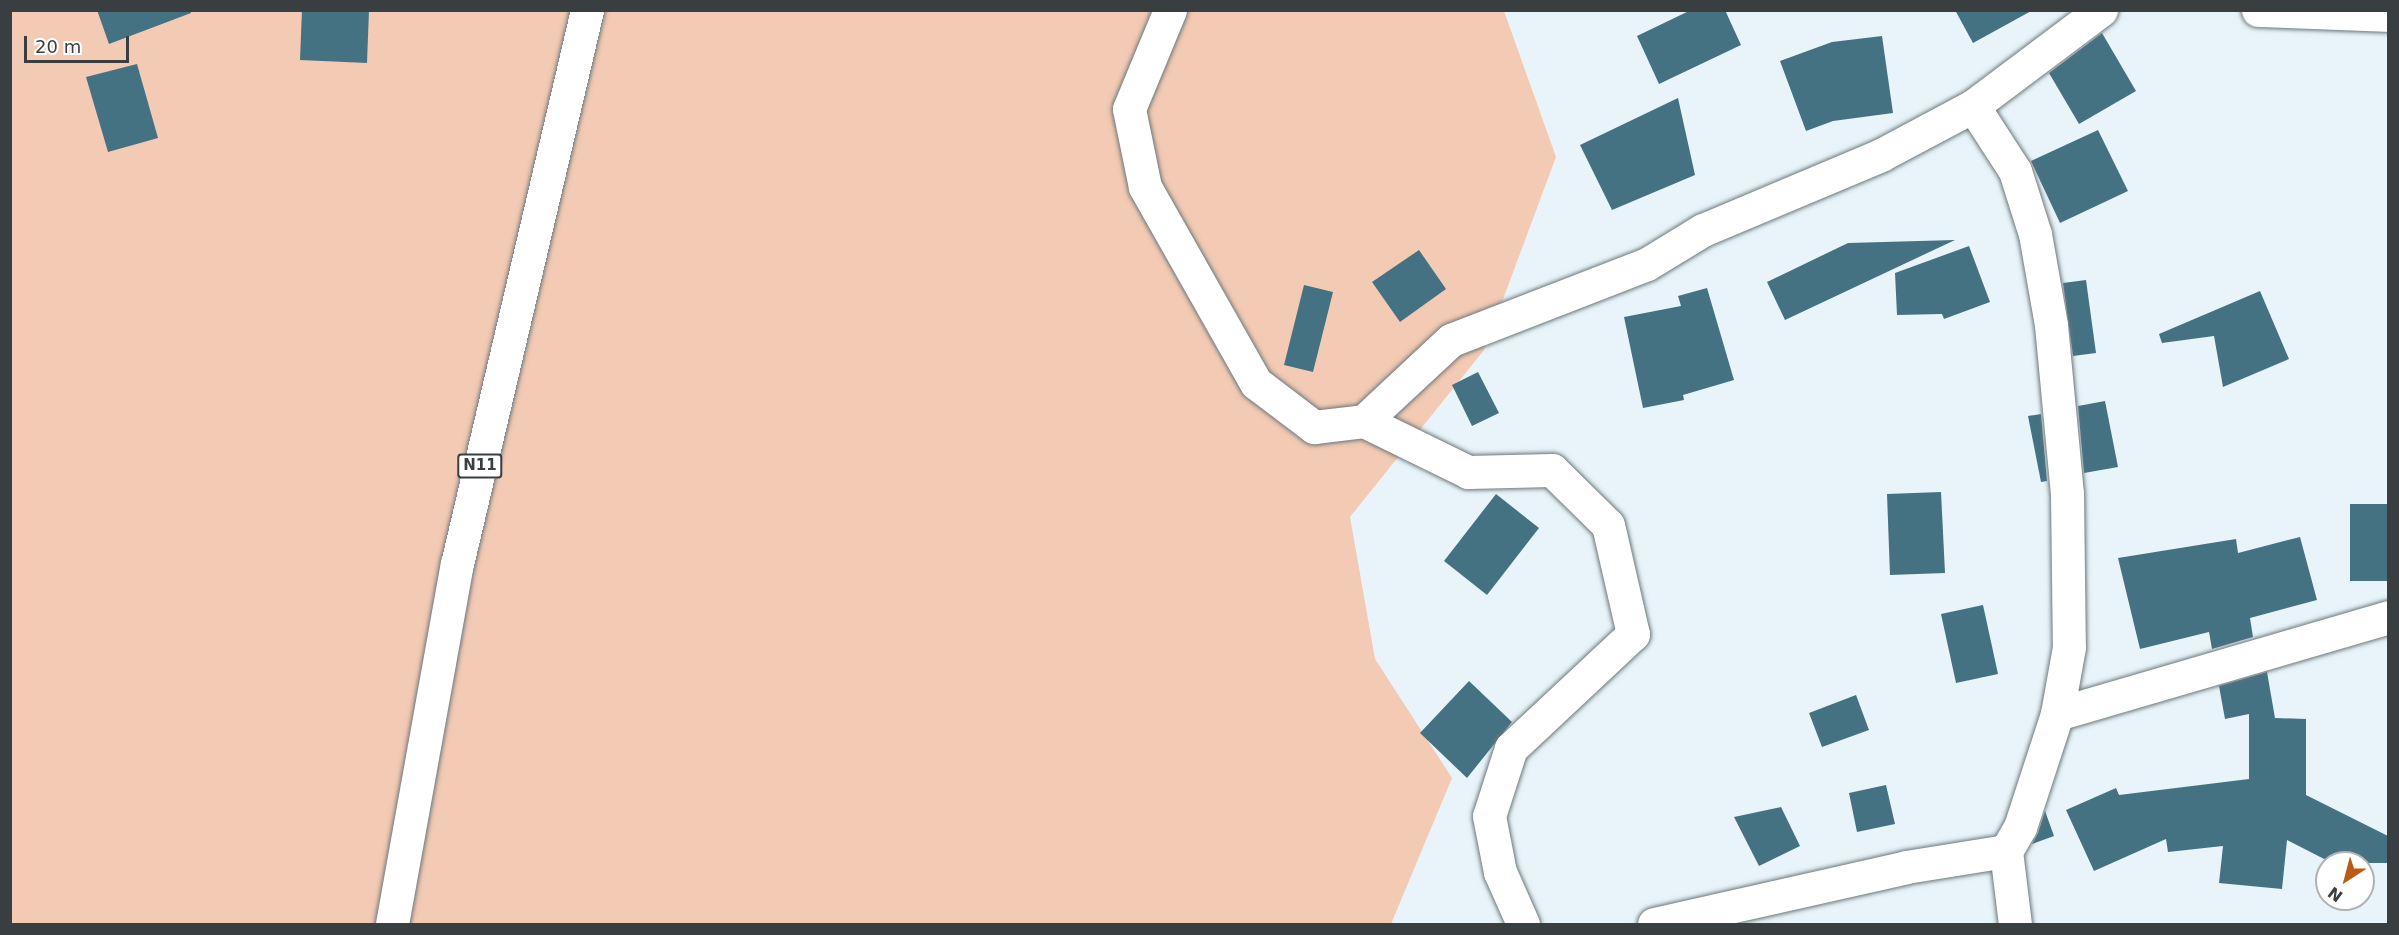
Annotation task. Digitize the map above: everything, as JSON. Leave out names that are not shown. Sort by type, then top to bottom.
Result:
[{"type":"main road","name":"N11","points":[[392,924],[458,564],[587,10]]},
{"type":"main road","points":[[1170,10],[1129,109],[1145,187],[1256,383],[1314,427],[1364,421],[1468,472],[1552,470],[1608,525],[1633,634],[1511,748],[1489,816],[1500,872],[1523,924]]},
{"type":"main road","points":[[1364,421],[1451,340],[1647,264],[1703,231],[1881,155],[1973,106],[2101,10]]},
{"type":"main road","points":[[2258,10],[2388,15]]},
{"type":"main road","points":[[1973,106],[2015,171],[2035,234],[2051,325],[2067,493],[2069,647],[2057,714],[2020,827],[2006,851],[2015,924]]},
{"type":"main road","points":[[2057,714],[2388,618]]},
{"type":"main road","points":[[1654,924],[1906,867],[2006,851]]},
{"type":"shaded area","points":[[10,11],[1504,11],[1556,157],[1484,350],[1350,517],[1375,659],[1452,778],[1391,924],[11,924]]},
{"type":"building","points":[[97,10],[190,10],[191,13],[109,44]]},
{"type":"building","points":[[302,10],[369,10],[367,63],[300,60]]},
{"type":"building","points":[[1691,10],[1725,10],[1741,45],[1659,84],[1637,36]]},
{"type":"building","points":[[1955,10],[2033,10],[1973,43]]},
{"type":"building","points":[[2102,33],[2136,91],[2079,124],[2049,73]]},
{"type":"building","points":[[1882,36],[1893,113],[1833,121],[1806,131],[1780,61],[1832,42]]},
{"type":"building","points":[[137,64],[158,138],[108,152],[86,77]]},
{"type":"building","points":[[1678,98],[1695,175],[1612,210],[1580,145]]},
{"type":"building","points":[[2098,130],[2128,191],[2060,223],[2031,161]]},
{"type":"building","points":[[1955,240],[1785,320],[1767,282],[1848,243]]},
{"type":"building","points":[[1969,246],[1990,302],[1944,319],[1942,314],[1897,315],[1895,273]]},
{"type":"building","points":[[1419,250],[1446,289],[1400,322],[1372,282]]},
{"type":"building","points":[[2086,280],[2096,353],[2073,356],[2063,283]]},
{"type":"building","points":[[1304,285],[1333,292],[1313,372],[1284,365]]},
{"type":"building","points":[[1707,288],[1734,380],[1683,395],[1684,400],[1643,408],[1624,317],[1681,306],[1678,296]]},
{"type":"building","points":[[2260,291],[2289,359],[2223,387],[2214,336],[2162,343],[2159,334]]},
{"type":"building","points":[[1478,372],[1499,413],[1472,426],[1452,385]]},
{"type":"building","points":[[2105,401],[2118,467],[2084,473],[2078,406]]},
{"type":"building","points":[[2041,414],[2047,481],[2041,482],[2028,416]]},
{"type":"building","points":[[1941,492],[1945,573],[1890,575],[1887,494]]},
{"type":"building","points":[[1496,494],[1539,528],[1487,595],[1444,561]]},
{"type":"building","points":[[2350,504],[2388,504],[2388,581],[2350,581]]},
{"type":"building","points":[[2300,537],[2317,600],[2250,618],[2253,637],[2212,649],[2209,632],[2140,649],[2118,558],[2236,539],[2238,553]]},
{"type":"building","points":[[1983,605],[1998,674],[1956,683],[1941,614]]},
{"type":"building","points":[[2267,672],[2275,718],[2306,719],[2306,795],[2388,836],[2388,863],[2375,863],[2375,851],[2315,851],[2315,854],[2287,840],[2282,889],[2219,883],[2223,846],[2168,852],[2166,839],[2094,871],[2066,810],[2116,788],[2119,795],[2249,779],[2249,714],[2225,719],[2219,686]]},
{"type":"building","points":[[1469,681],[1512,722],[1467,778],[1420,733]]},
{"type":"building","points":[[1856,695],[1869,730],[1822,747],[1809,713]]},
{"type":"building","points":[[1886,785],[1895,824],[1857,832],[1849,793]]},
{"type":"building","points":[[1781,807],[1800,846],[1759,866],[1734,817]]},
{"type":"building","points":[[2045,811],[2054,836],[2032,844],[2038,833]]}]
